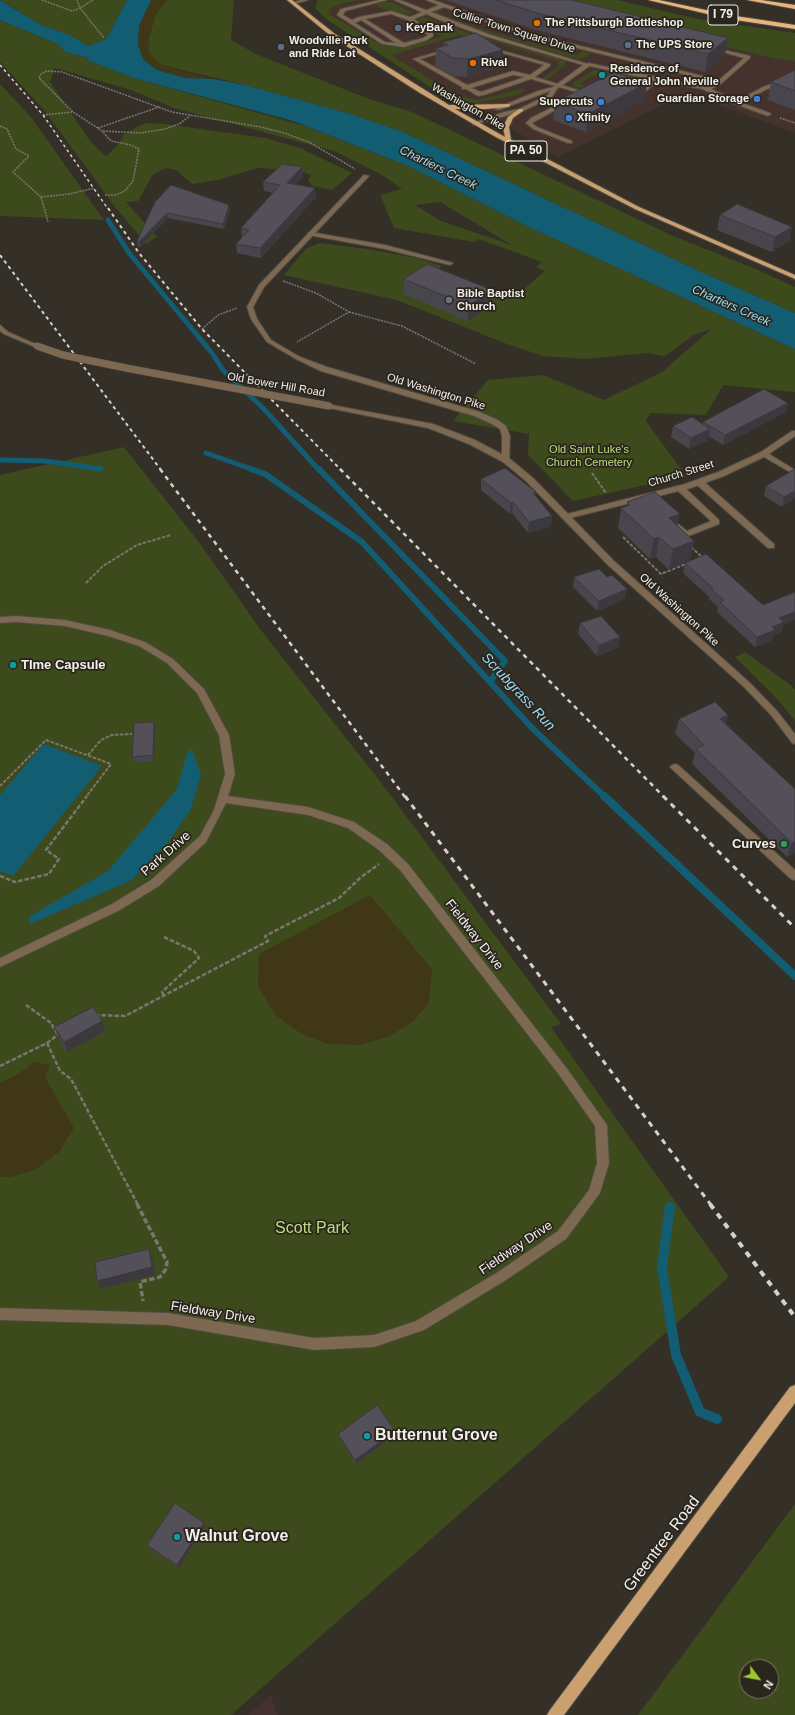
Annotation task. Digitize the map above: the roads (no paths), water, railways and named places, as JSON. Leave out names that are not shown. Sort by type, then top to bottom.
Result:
[{"type":"highway","name":"I 79","points":[[651,0],[729,17],[795,27]]},
{"type":"highway","name":"I 79","points":[[750,0],[795,7]]},
{"type":"main road","name":"Washington Pike","points":[[291,2],[333,35],[475,124],[637,208],[795,276]]},
{"type":"main road","points":[[447,107],[486,107],[508,104]]},
{"type":"main road","points":[[508,141],[506,127],[511,117],[521,110]]},
{"type":"main road","name":"Greentree Road","points":[[555,1715],[795,1392]]},
{"type":"street","points":[[291,2],[306,0]]},
{"type":"street","points":[[352,22],[361,18],[391,12],[410,19],[430,35],[425,39],[404,45],[384,43],[340,15],[343,10],[385,0]]},
{"type":"street","name":"Collier Town Square Drive","points":[[396,0],[486,35],[590,63]]},
{"type":"street","points":[[428,0],[526,34],[720,82]]},
{"type":"street","points":[[410,19],[424,12],[442,6]]},
{"type":"street","points":[[361,18],[404,45]]},
{"type":"street","points":[[476,40],[486,35]]},
{"type":"street","points":[[457,46],[416,59],[473,93],[482,94],[531,77],[548,65],[487,47]]},
{"type":"street","points":[[707,89],[720,82],[748,56],[709,47]]},
{"type":"street","points":[[597,57],[603,53]]},
{"type":"street","points":[[590,63],[707,89],[768,114]]},
{"type":"street","name":"Collier Town Square Drive","points":[[475,124],[506,113],[521,110],[550,96],[557,87],[590,63]]},
{"type":"street","points":[[464,88],[513,73],[531,77],[557,87],[585,93]]},
{"type":"street","points":[[626,85],[644,90],[657,79]]},
{"type":"street","points":[[738,103],[765,88],[786,81],[795,82]]},
{"type":"street","name":"Collier Town Square Drive","points":[[467,119],[557,87]]},
{"type":"street","points":[[570,142],[535,128],[529,123],[533,119],[592,90]]},
{"type":"street","points":[[310,234],[366,176]]},
{"type":"street","points":[[310,234],[385,247],[450,263]]},
{"type":"street","name":"Old Washington Pike","points":[[310,234],[261,286],[250,307],[254,319],[269,341],[283,350],[324,369],[477,414],[495,422],[503,428],[506,436],[506,460],[530,480],[610,564],[747,685],[774,713],[795,741]]},
{"type":"street","points":[[0,327],[3,334]]},
{"type":"street","name":"Old Bower Hill Road","points":[[3,334],[63,355],[430,426],[472,442],[506,460]]},
{"type":"street","name":"Church Street","points":[[566,517],[615,504],[649,499],[699,482],[764,454],[795,433]]},
{"type":"street","points":[[764,454],[795,473]]},
{"type":"street","points":[[699,482],[771,546]]},
{"type":"street","points":[[668,518],[686,534],[716,522],[680,488]]},
{"type":"street","name":"Park Drive","points":[[0,620],[16,619],[66,623],[110,633],[142,644],[170,661],[201,691],[224,735],[230,774],[219,810],[203,839],[155,883],[116,907],[0,963]]},
{"type":"street","points":[[675,767],[795,876]]},
{"type":"street","name":"Fieldway Drive","points":[[0,1314],[168,1320],[314,1344],[374,1341],[419,1326],[502,1276],[562,1235],[594,1193],[603,1163],[601,1125],[564,1073],[404,867],[391,855],[351,825],[308,811],[222,799]]},
{"type":"water","name":"Chartiers Creek","points":[[0,0],[41,25],[70,35],[88,46],[106,39],[127,0],[151,0],[139,26],[138,44],[143,59],[157,70],[185,78],[213,79],[245,85],[347,113],[403,132],[699,271],[795,313],[795,349],[533,229],[408,166],[293,121],[134,78],[87,60],[89,58],[65,52],[58,44],[0,20]]},
{"type":"water","points":[[44,744],[102,766],[13,876],[0,871],[0,795]]},
{"type":"water","points":[[192,749],[201,775],[190,811],[168,842],[132,880],[30,924],[30,916],[108,871],[177,789],[187,753]]},
{"type":"waterway","points":[[108,220],[129,253],[212,353],[223,370],[263,408],[319,470]]},
{"type":"waterway","name":"Scrubgrass Run","points":[[206,453],[254,470]]},
{"type":"waterway","name":"Scrubgrass Run","points":[[0,460],[45,461],[101,469]]},
{"type":"waterway","name":"Scrubgrass Run","points":[[251,469],[265,474],[362,542],[532,728],[605,797]]},
{"type":"waterway","points":[[319,469],[505,661],[490,682]]},
{"type":"waterway","name":"Scrubgrass Run","points":[[604,796],[795,976]]},
{"type":"waterway","points":[[670,1207],[662,1267],[676,1355],[700,1412],[717,1419]]},
{"type":"railway","points":[[0,65],[43,115],[108,209]]},
{"type":"railway","points":[[108,208],[139,253],[202,329],[341,470]]},
{"type":"railway","points":[[0,255],[161,470]]},
{"type":"railway","points":[[160,469],[405,797]]},
{"type":"railway","points":[[340,469],[664,797]]},
{"type":"railway","points":[[405,796],[711,1205]]},
{"type":"railway","points":[[664,797],[795,928]]},
{"type":"railway","points":[[710,1204],[795,1317]]},
{"type":"place","name":"The Pittsburgh Bottleshop","points":[[537,23]]},
{"type":"place","name":"KeyBank","points":[[398,28]]},
{"type":"place","name":"The UPS Store","points":[[628,45]]},
{"type":"place","name":"Woodville Park and Ride Lot","points":[[281,47]]},
{"type":"place","name":"Rival","points":[[473,63]]},
{"type":"place","name":"Residence of General John Neville","points":[[602,75]]},
{"type":"place","name":"Guardian Storage","points":[[757,99]]},
{"type":"place","name":"Supercuts","points":[[601,102]]},
{"type":"place","name":"Xfinity","points":[[569,118]]},
{"type":"place","name":"Bible Baptist Church","points":[[449,300]]},
{"type":"place","name":"TIme Capsule","points":[[13,665]]},
{"type":"place","name":"Curves","points":[[784,844]]},
{"type":"place","name":"Butternut Grove","points":[[367,1436]]},
{"type":"place","name":"Walnut Grove","points":[[177,1537]]},
{"type":"park label","name":"Old Saint Luke's Church Cemetery","points":[[589,456]]},
{"type":"park label","name":"Scott Park","points":[[312,1229]]}]
